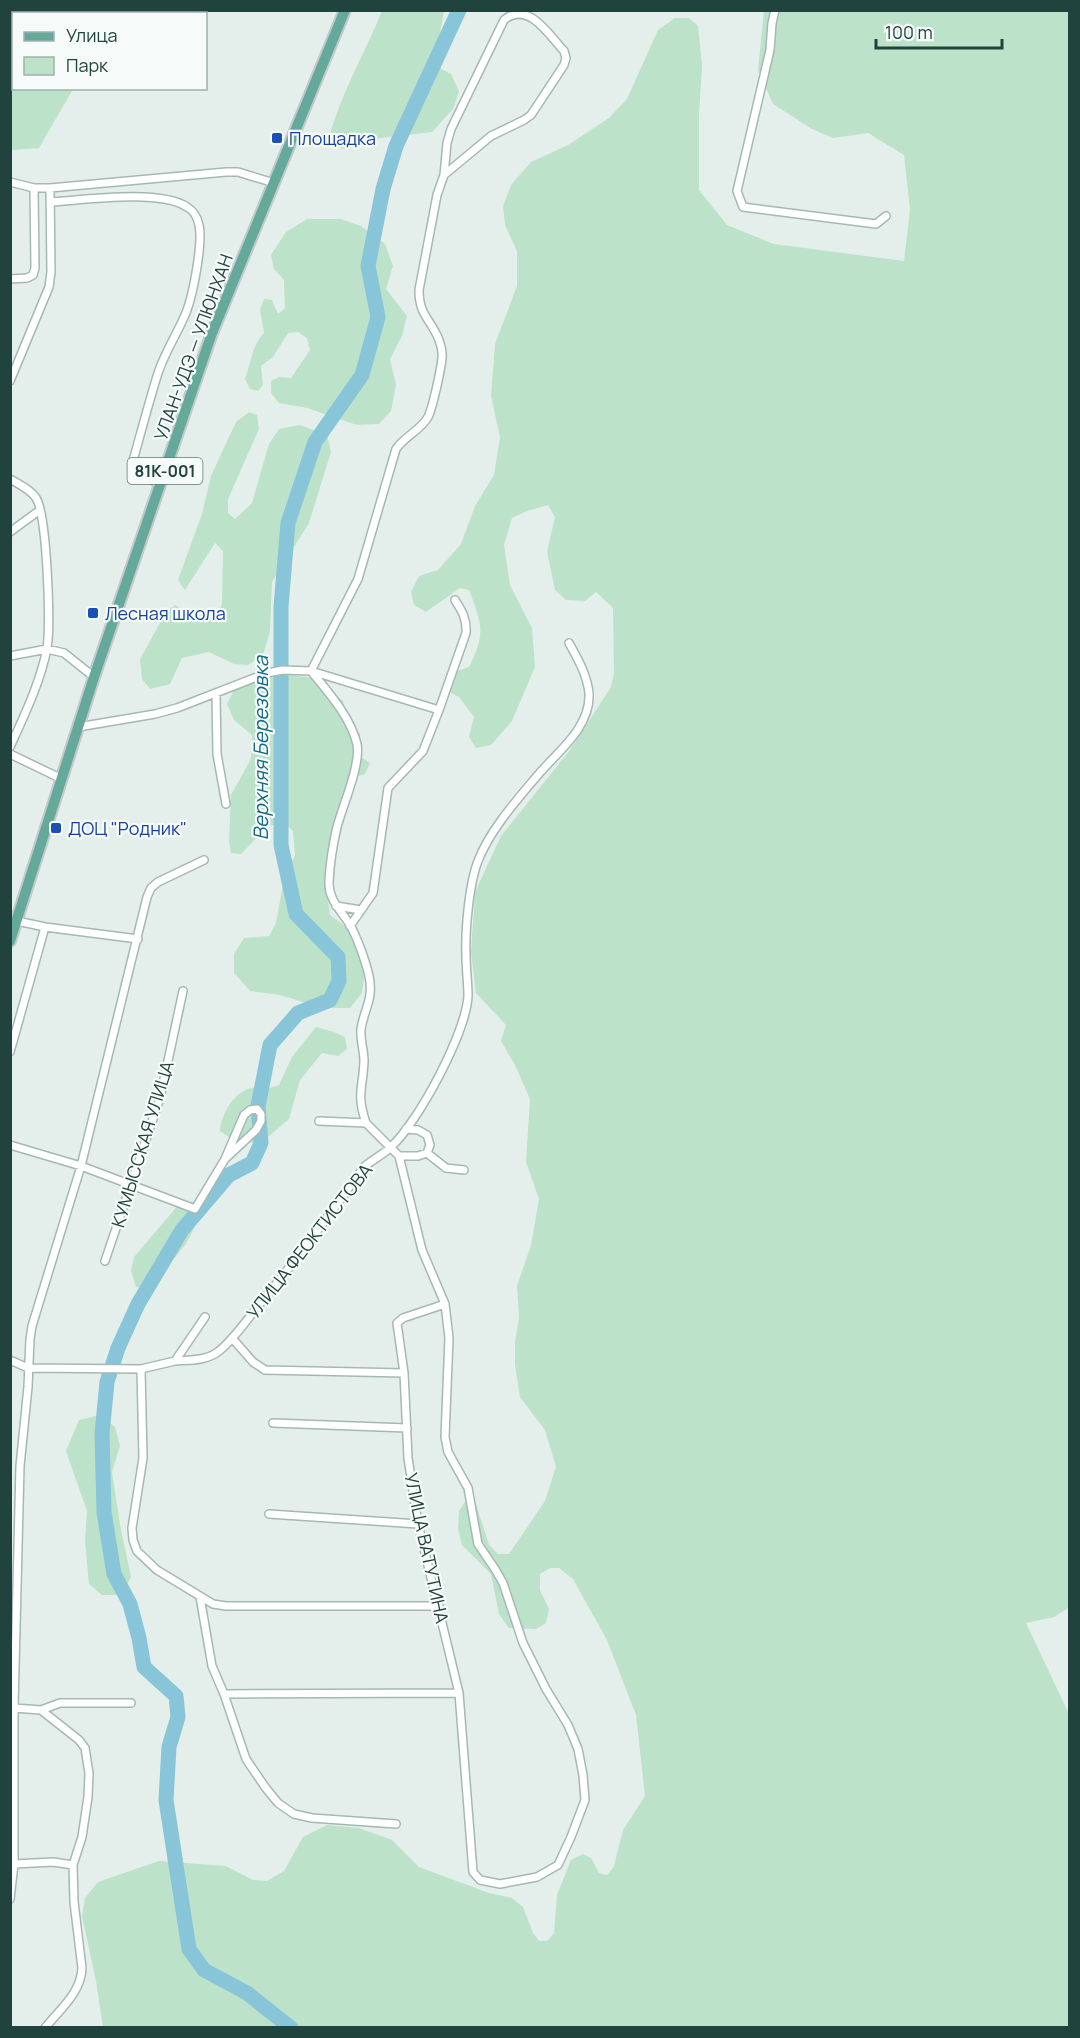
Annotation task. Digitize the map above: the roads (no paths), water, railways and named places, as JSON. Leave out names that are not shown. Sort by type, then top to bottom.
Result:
[{"type":"main road","name":"УЛАН-УДЭ — УЛЮНХАН","points":[[10,941],[94,677],[212,333],[345,10]]},
{"type":"street","points":[[775,10],[770,50],[736,191],[743,207],[876,224],[886,216]]},
{"type":"street","points":[[311,671],[358,579],[396,449],[401,441],[429,417],[442,358],[437,337],[419,303],[419,290],[437,195],[444,175],[447,143],[451,129],[504,20],[518,12],[533,17],[564,51],[566,58],[564,65],[531,114],[524,120],[491,136],[444,175]]},
{"type":"street","points":[[10,182],[34,188],[50,188],[226,171],[238,172],[274,183]]},
{"type":"street","points":[[10,279],[27,278],[33,274],[35,268],[34,188]]},
{"type":"street","points":[[10,381],[49,287],[51,272],[50,188]]},
{"type":"street","points":[[51,202],[143,198],[184,205],[194,212],[199,225],[200,237],[192,297],[158,372],[133,461],[137,471],[160,485]]},
{"type":"street","points":[[10,479],[36,498],[40,510],[48,591],[47,649],[35,689],[10,747]]},
{"type":"street","points":[[10,532],[40,510]]},
{"type":"street","points":[[350,926],[370,899],[375,887],[388,788],[423,751],[466,633],[467,624],[464,615],[455,600]]},
{"type":"street","name":"УЛИЦА ФЕОКТИСТОВА","points":[[10,1360],[28,1368],[141,1369],[175,1361],[198,1360],[219,1352],[288,1271],[364,1167],[389,1148],[406,1129],[440,1075],[464,1022],[468,993],[466,954],[471,891],[477,862],[494,830],[537,775],[576,733],[586,715],[589,695],[586,675],[569,643]]},
{"type":"street","points":[[10,656],[47,649],[64,653],[94,677]]},
{"type":"street","points":[[78,727],[177,708],[267,673],[283,670],[311,671],[439,710]]},
{"type":"street","points":[[311,671],[346,718],[356,742],[358,755],[336,834],[329,882],[330,893],[350,926],[369,974],[371,989],[369,1004],[361,1028],[364,1058],[359,1095],[366,1123],[399,1156],[422,1250],[445,1305]]},
{"type":"street","points":[[216,693],[217,754],[226,804]]},
{"type":"street","points":[[10,754],[62,779]]},
{"type":"street","points":[[10,1899],[14,1864],[14,1708],[20,1466],[32,1326],[81,1166],[151,888],[158,882],[204,860]]},
{"type":"street","points":[[336,906],[362,910]]},
{"type":"street","points":[[17,921],[45,927],[138,939]]},
{"type":"street","points":[[10,1052],[45,927]]},
{"type":"street","name":"КУМЫССКАЯ УЛИЦА","points":[[105,1261],[160,1098],[183,991]]},
{"type":"street","points":[[10,1145],[81,1166],[195,1209],[225,1159],[244,1115],[250,1110],[257,1109],[261,1114],[261,1121],[256,1130],[225,1159]]},
{"type":"street","points":[[319,1121],[366,1123]]},
{"type":"street","points":[[406,1129],[417,1130],[427,1135],[430,1145],[427,1153]]},
{"type":"street","points":[[399,1156],[418,1156],[427,1153]]},
{"type":"street","points":[[427,1153],[446,1168],[464,1170]]},
{"type":"street","name":"УЛИЦА ВАТУТИНА","points":[[445,1305],[449,1338],[445,1437],[447,1452],[468,1488],[478,1544],[503,1583],[523,1643],[546,1689],[568,1725],[578,1749],[583,1775],[585,1800],[571,1837],[558,1865],[537,1877],[500,1884],[480,1880],[473,1872],[459,1693],[418,1524],[408,1458],[404,1373],[398,1323],[403,1318],[445,1305]]},
{"type":"street","points":[[175,1361],[205,1317]]},
{"type":"street","points":[[232,1338],[253,1362],[265,1370],[404,1373]]},
{"type":"street","points":[[141,1369],[143,1458],[132,1528],[137,1551],[145,1561],[200,1597],[213,1604],[226,1606],[439,1606]]},
{"type":"street","points":[[273,1423],[407,1428]]},
{"type":"street","points":[[269,1514],[418,1524]]},
{"type":"street","points":[[200,1597],[212,1666],[246,1759],[278,1803],[294,1814],[312,1818],[396,1824]]},
{"type":"street","points":[[224,1694],[459,1693]]},
{"type":"street","points":[[14,1708],[41,1710],[60,1703],[131,1703]]},
{"type":"street","points":[[41,1710],[79,1740],[85,1748],[88,1760],[86,1819],[73,1865],[74,1902],[82,1978],[78,1989],[45,2028]]},
{"type":"street","points":[[14,1864],[45,1862],[73,1865]]},
{"type":"waterway","name":"Верхняя Березовка","points":[[291,2028],[247,1993],[204,1970],[189,1949],[166,1800],[169,1747],[178,1717],[176,1696],[144,1667],[130,1604],[114,1574],[104,1512],[102,1434],[107,1382],[118,1348],[138,1304],[182,1230],[229,1175],[252,1163],[261,1143],[258,1106],[270,1045],[298,1013],[330,1000],[339,981],[338,957],[296,914],[281,845],[281,607],[288,523],[315,442],[362,375],[378,317],[368,266],[383,189],[396,146],[459,10]]},
{"type":"place","name":"Площадка","points":[[277,138]]},
{"type":"place","name":"Лесная школа","points":[[93,613]]},
{"type":"place","name":"ДОЦ \"Родник\"","points":[[56,828]]}]
